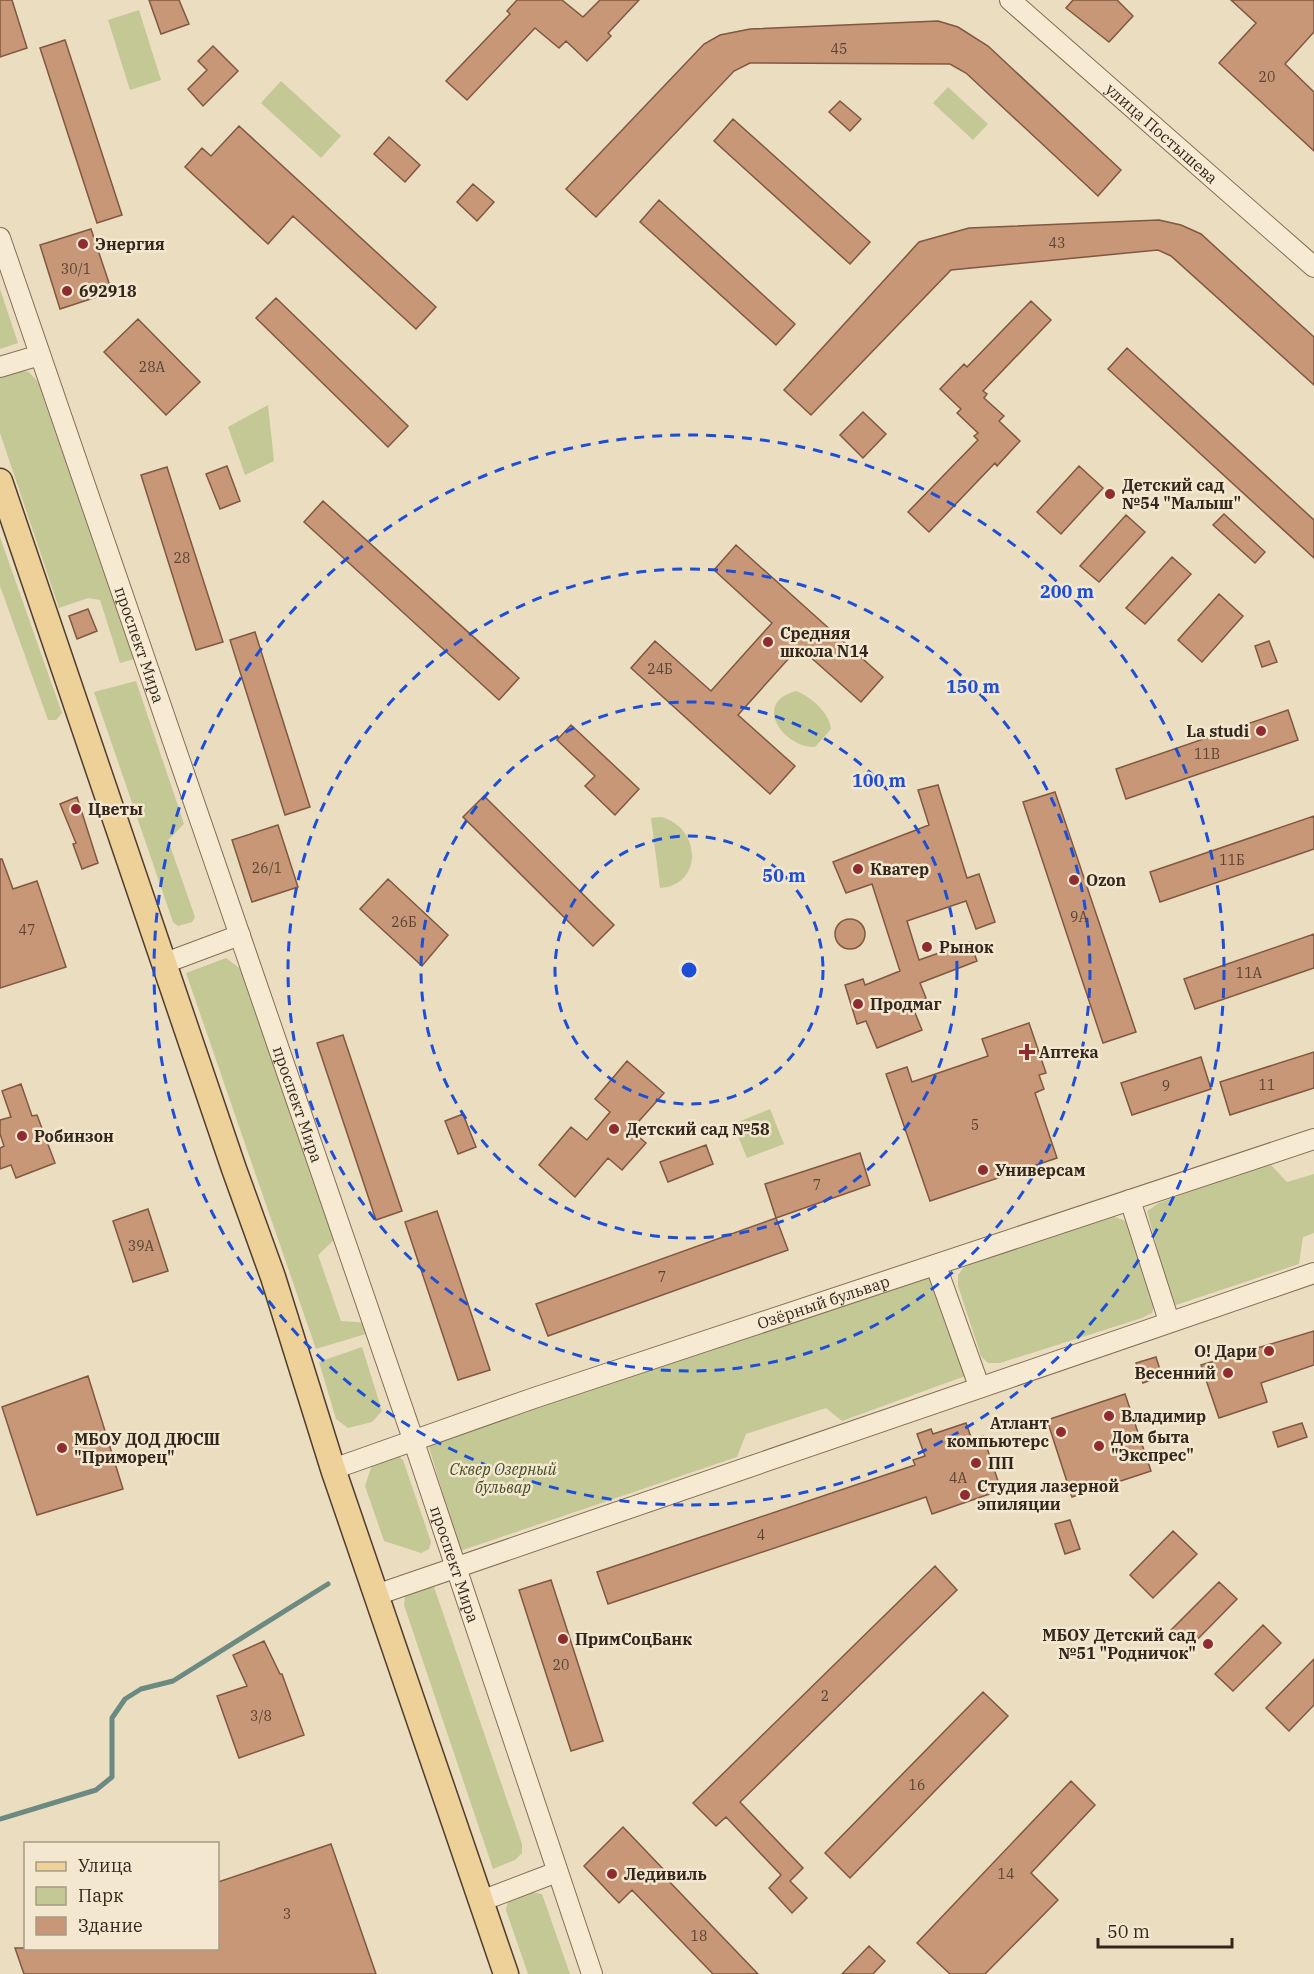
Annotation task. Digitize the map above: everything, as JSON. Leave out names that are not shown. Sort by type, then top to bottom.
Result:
[{"type":"main road","points":[[0,481],[273,1276],[333,1469],[506,1974]]},
{"type":"street","name":"улица Постышева","points":[[1010,0],[1314,267]]},
{"type":"street","name":"проспект Мира","points":[[0,238],[413,1439],[592,1974]]},
{"type":"street","points":[[0,367],[40,355]]},
{"type":"street","points":[[165,963],[240,935]]},
{"type":"street","name":"Озёрный бульвар","points":[[333,1469],[413,1439],[1314,1139]]},
{"type":"street","points":[[1130,1200],[1169,1321]]},
{"type":"street","points":[[936,1266],[979,1386]]},
{"type":"street","points":[[376,1594],[1314,1273]]},
{"type":"street","points":[[481,1901],[557,1872]]},
{"type":"green space","points":[[139,10],[161,80],[130,90],[108,20]]},
{"type":"green space","points":[[281,81],[341,136],[321,158],[261,103]]},
{"type":"green space","points":[[948,87],[988,124],[973,140],[933,103]]},
{"type":"green space","points":[[0,289],[18,343],[0,349]]},
{"type":"green space","points":[[17,370],[29,372],[38,382],[134,659],[120,663],[100,600],[88,598],[59,608],[0,433],[0,375]]},
{"type":"green space","points":[[268,405],[274,461],[245,475],[228,427]]},
{"type":"green space","points":[[0,537],[62,713],[56,720],[48,720],[0,586]]},
{"type":"green space","points":[[136,681],[184,824],[168,840],[195,917],[192,922],[178,926],[173,922],[94,692]]},
{"type":"green space","points":[[796,691],[818,706],[830,723],[831,729],[815,747],[793,740],[783,733],[777,724],[774,714],[776,705],[783,697]]},
{"type":"green space","points":[[661,817],[674,823],[684,832],[690,843],[692,855],[690,867],[684,877],[674,884],[660,888],[651,818]]},
{"type":"green space","points":[[226,958],[242,970],[337,1237],[318,1255],[341,1321],[369,1323],[372,1332],[316,1349],[186,973]]},
{"type":"green space","points":[[770,1109],[784,1144],[747,1158],[733,1124]]},
{"type":"green space","points":[[1268,1162],[1287,1182],[1314,1174],[1314,1233],[1303,1237],[1299,1264],[1173,1306],[1147,1211],[1159,1203]]},
{"type":"green space","points":[[1112,1216],[1126,1221],[1132,1230],[1155,1303],[1152,1313],[1000,1363],[988,1363],[981,1356],[958,1286],[958,1275],[964,1267]]},
{"type":"green space","name":"Сквер Озерный бульвар","points":[[931,1277],[968,1375],[842,1421],[826,1408],[746,1434],[737,1457],[460,1551],[428,1444]]},
{"type":"green space","points":[[362,1347],[382,1411],[372,1422],[348,1428],[336,1419],[319,1362]]},
{"type":"green space","points":[[396,1453],[403,1460],[431,1542],[429,1549],[421,1553],[384,1541],[365,1486],[373,1462]]},
{"type":"green space","points":[[433,1584],[522,1844],[522,1853],[515,1860],[493,1869],[404,1605],[405,1596],[410,1590]]},
{"type":"green space","points":[[532,1892],[542,1894],[570,1974],[528,1974],[506,1910],[508,1901]]},
{"type":"building","points":[[0,0],[12,0],[27,48],[0,57]]},
{"type":"building","points":[[149,0],[179,0],[189,24],[161,34]]},
{"type":"building","points":[[517,0],[562,0],[583,17],[600,0],[639,0],[608,33],[611,36],[587,61],[566,41],[559,48],[535,28],[467,100],[446,81],[510,14],[507,11]]},
{"type":"building","points":[[1073,0],[1117,0],[1133,16],[1109,42],[1066,8]]},
{"type":"building","points":[[1231,0],[1314,0],[1314,32],[1285,64],[1314,92],[1314,151],[1219,63],[1256,23]]},
{"type":"building","points":[[938,21],[958,27],[988,46],[1121,170],[1098,196],[966,73],[950,64],[750,63],[734,71],[596,217],[566,189],[704,44],[720,35],[750,29]]},
{"type":"building","points":[[65,40],[122,215],[97,223],[40,48]]},
{"type":"building","points":[[213,46],[238,71],[203,106],[188,89],[207,70],[198,61]]},
{"type":"building","points":[[840,101],[861,119],[850,131],[829,112]]},
{"type":"building","points":[[733,119],[870,242],[850,264],[714,141]]},
{"type":"building","points":[[239,126],[436,307],[416,329],[293,216],[268,244],[185,167],[202,148],[211,156]]},
{"type":"building","points":[[389,137],[420,165],[405,182],[374,154]]},
{"type":"building","points":[[473,184],[494,202],[477,221],[457,202]]},
{"type":"building","points":[[659,200],[795,324],[776,345],[640,222]]},
{"type":"building","points":[[1159,220],[1181,225],[1201,234],[1314,337],[1314,385],[1171,256],[1158,250],[951,270],[811,415],[784,390],[919,242],[969,228]]},
{"type":"building","points":[[91,229],[112,292],[60,309],[40,245]]},
{"type":"building","points":[[276,298],[408,426],[388,447],[256,318]]},
{"type":"building","points":[[1031,301],[1051,320],[983,391],[987,394],[984,398],[1004,416],[999,421],[1020,441],[997,466],[995,463],[929,532],[908,512],[978,440],[974,436],[978,433],[957,413],[961,409],[940,389],[964,364],[967,367]]},
{"type":"building","points":[[138,319],[200,382],[166,415],[104,352]]},
{"type":"building","points":[[1127,348],[1314,520],[1314,558],[1108,369]]},
{"type":"building","points":[[863,412],[886,434],[863,458],[840,435]]},
{"type":"building","points":[[227,466],[240,501],[220,509],[206,474]]},
{"type":"building","points":[[1079,466],[1103,488],[1061,534],[1037,512]]},
{"type":"building","points":[[167,467],[223,642],[196,650],[141,475]]},
{"type":"building","points":[[323,501],[519,678],[499,700],[304,522]]},
{"type":"building","points":[[1224,514],[1265,552],[1255,563],[1213,525]]},
{"type":"building","points":[[1126,515],[1145,532],[1099,582],[1080,566]]},
{"type":"building","points":[[736,545],[883,677],[861,702],[799,647],[738,715],[795,766],[770,794],[631,668],[655,641],[711,691],[772,623],[714,570]]},
{"type":"building","points":[[1172,557],[1191,574],[1145,624],[1126,608]]},
{"type":"building","points":[[1219,594],[1243,616],[1202,662],[1178,640]]},
{"type":"building","points":[[88,609],[97,631],[77,639],[69,616]]},
{"type":"building","points":[[255,632],[310,807],[285,815],[230,640]]},
{"type":"building","points":[[1269,641],[1277,662],[1262,667],[1255,646]]},
{"type":"building","points":[[1288,710],[1298,740],[1126,799],[1116,769]]},
{"type":"building","points":[[571,725],[639,789],[615,815],[585,786],[595,776],[557,740]]},
{"type":"building","points":[[938,785],[967,878],[979,874],[995,922],[976,929],[966,901],[907,921],[919,960],[970,942],[977,961],[920,983],[926,998],[911,1003],[922,1030],[877,1048],[866,1021],[857,1024],[845,985],[863,979],[865,985],[900,971],[872,884],[846,893],[833,862],[929,825],[918,790]]},
{"type":"building","points":[[1055,792],[1136,1032],[1103,1043],[1023,802]]},
{"type":"building","points":[[484,796],[614,925],[593,946],[463,817]]},
{"type":"building","points":[[77,797],[98,863],[82,869],[73,844],[76,843],[60,804]]},
{"type":"building","points":[[1314,816],[1314,849],[1160,902],[1150,872]]},
{"type":"building","points":[[278,825],[298,887],[252,902],[232,840]]},
{"type":"building","points":[[0,859],[2,859],[13,889],[37,881],[66,967],[0,988]]},
{"type":"building","points":[[388,879],[448,935],[422,966],[360,909]]},
{"type":"building","points":[[850,919],[860,924],[865,934],[860,944],[850,949],[840,944],[835,934],[840,924]]},
{"type":"building","points":[[1314,934],[1314,968],[1195,1009],[1184,979]]},
{"type":"building","points":[[1029,1023],[1046,1073],[1039,1075],[1044,1089],[1035,1093],[1057,1158],[930,1201],[886,1074],[907,1067],[912,1082],[988,1056],[982,1039]]},
{"type":"building","points":[[343,1035],[402,1211],[376,1220],[317,1043]]},
{"type":"building","points":[[1314,1052],[1314,1088],[1230,1115],[1220,1082]]},
{"type":"building","points":[[1201,1057],[1211,1089],[1132,1115],[1121,1083]]},
{"type":"building","name":"Детский сад №58","points":[[627,1061],[664,1093],[631,1130],[646,1143],[622,1170],[608,1158],[575,1197],[539,1165],[571,1127],[587,1140],[610,1112],[595,1099]]},
{"type":"building","points":[[21,1084],[32,1116],[37,1115],[55,1163],[16,1178],[11,1165],[0,1169],[0,1148],[4,1146],[0,1134],[0,1120],[11,1117],[2,1091]]},
{"type":"building","points":[[463,1114],[476,1147],[458,1154],[445,1121]]},
{"type":"building","points":[[706,1145],[713,1164],[668,1182],[660,1162]]},
{"type":"building","points":[[860,1153],[870,1185],[776,1218],[765,1184]]},
{"type":"building","points":[[148,1209],[168,1271],[133,1282],[113,1221]]},
{"type":"building","points":[[437,1211],[490,1370],[458,1380],[405,1222]]},
{"type":"building","points":[[776,1218],[788,1250],[548,1336],[536,1304]]},
{"type":"building","points":[[1314,1331],[1314,1365],[1261,1383],[1267,1402],[1219,1418],[1201,1365]]},
{"type":"building","points":[[1156,1357],[1162,1376],[1143,1383],[1136,1363]]},
{"type":"building","name":"МБОУ ДОД ДЮСШ \"Приморец\"","points":[[88,1376],[123,1489],[37,1515],[2,1407]]},
{"type":"building","name":"Дом быта \"Экспрес\"","points":[[1125,1394],[1151,1471],[1072,1497],[1047,1420]]},
{"type":"building","points":[[966,1423],[972,1440],[983,1436],[1001,1490],[932,1514],[926,1497],[608,1604],[597,1572],[915,1465],[913,1460],[925,1456],[917,1434],[931,1429],[933,1434]]},
{"type":"building","points":[[1302,1423],[1307,1437],[1278,1447],[1273,1432]]},
{"type":"building","points":[[1070,1520],[1080,1549],[1065,1554],[1055,1524]]},
{"type":"building","points":[[1173,1531],[1197,1554],[1153,1598],[1130,1575]]},
{"type":"building","points":[[935,1566],[957,1590],[740,1802],[803,1868],[790,1881],[807,1898],[792,1913],[769,1888],[781,1875],[726,1817],[716,1826],[693,1803]]},
{"type":"building","points":[[551,1580],[603,1741],[571,1751],[519,1590]]},
{"type":"building","points":[[1219,1582],[1237,1599],[1189,1648],[1171,1630]]},
{"type":"building","points":[[1263,1625],[1281,1643],[1233,1691],[1215,1674]]},
{"type":"building","points":[[264,1641],[282,1674],[304,1735],[239,1758],[217,1696],[247,1686],[233,1655]]},
{"type":"building","points":[[1314,1659],[1314,1705],[1289,1731],[1266,1708]]},
{"type":"building","points":[[983,1692],[1008,1716],[850,1878],[825,1853]]},
{"type":"building","points":[[1071,1781],[1095,1805],[1031,1873],[1058,1900],[985,1974],[950,1974],[917,1943]]},
{"type":"building","points":[[623,1827],[666,1872],[663,1875],[758,1974],[713,1974],[632,1890],[619,1903],[584,1866]]},
{"type":"building","points":[[331,1844],[376,1974],[24,1974],[15,1948],[24,1948],[24,1950],[219,1950],[219,1882]]},
{"type":"building","points":[[869,1946],[885,1961],[873,1974],[842,1974]]},
{"type":"waterway","points":[[0,1819],[96,1790],[112,1777],[112,1718],[125,1699],[141,1689],[173,1681],[328,1584]]},
{"type":"place","name":"Энергия","points":[[83,244]]},
{"type":"place","name":"692918","points":[[67,291]]},
{"type":"place","name":"Детский сад №54 \"Малыш\"","points":[[1110,494]]},
{"type":"place","name":"Средняя школа N14","points":[[768,642]]},
{"type":"place","name":"La studi","points":[[1261,731]]},
{"type":"place","name":"Цветы","points":[[76,809]]},
{"type":"place","name":"Кватер","points":[[858,869]]},
{"type":"place","name":"Ozon","points":[[1074,880]]},
{"type":"place","name":"Рынок","points":[[927,947]]},
{"type":"place","name":"Продмаг","points":[[858,1004]]},
{"type":"place","name":"Аптека","points":[[1027,1052]]},
{"type":"place","name":"Детский сад №58","points":[[614,1129]]},
{"type":"place","name":"Робинзон","points":[[22,1136]]},
{"type":"place","name":"Универсам","points":[[983,1170]]},
{"type":"place","name":"О! Дари","points":[[1269,1351]]},
{"type":"place","name":"Весенний","points":[[1228,1373]]},
{"type":"place","name":"Владимир","points":[[1109,1416]]},
{"type":"place","name":"Атлант компьютерс","points":[[1061,1432]]},
{"type":"place","name":"Дом быта \"Экспрес\"","points":[[1099,1446]]},
{"type":"place","name":"МБОУ ДОД ДЮСШ \"Приморец\"","points":[[62,1448]]},
{"type":"place","name":"ПП","points":[[976,1463]]},
{"type":"place","name":"Студия лазерной эпиляции","points":[[965,1495]]},
{"type":"place","name":"ПримСоцБанк","points":[[563,1639]]},
{"type":"place","name":"МБОУ Детский сад №51 \"Родничок\"","points":[[1208,1644]]},
{"type":"place","name":"Ледивиль","points":[[612,1874]]}]
